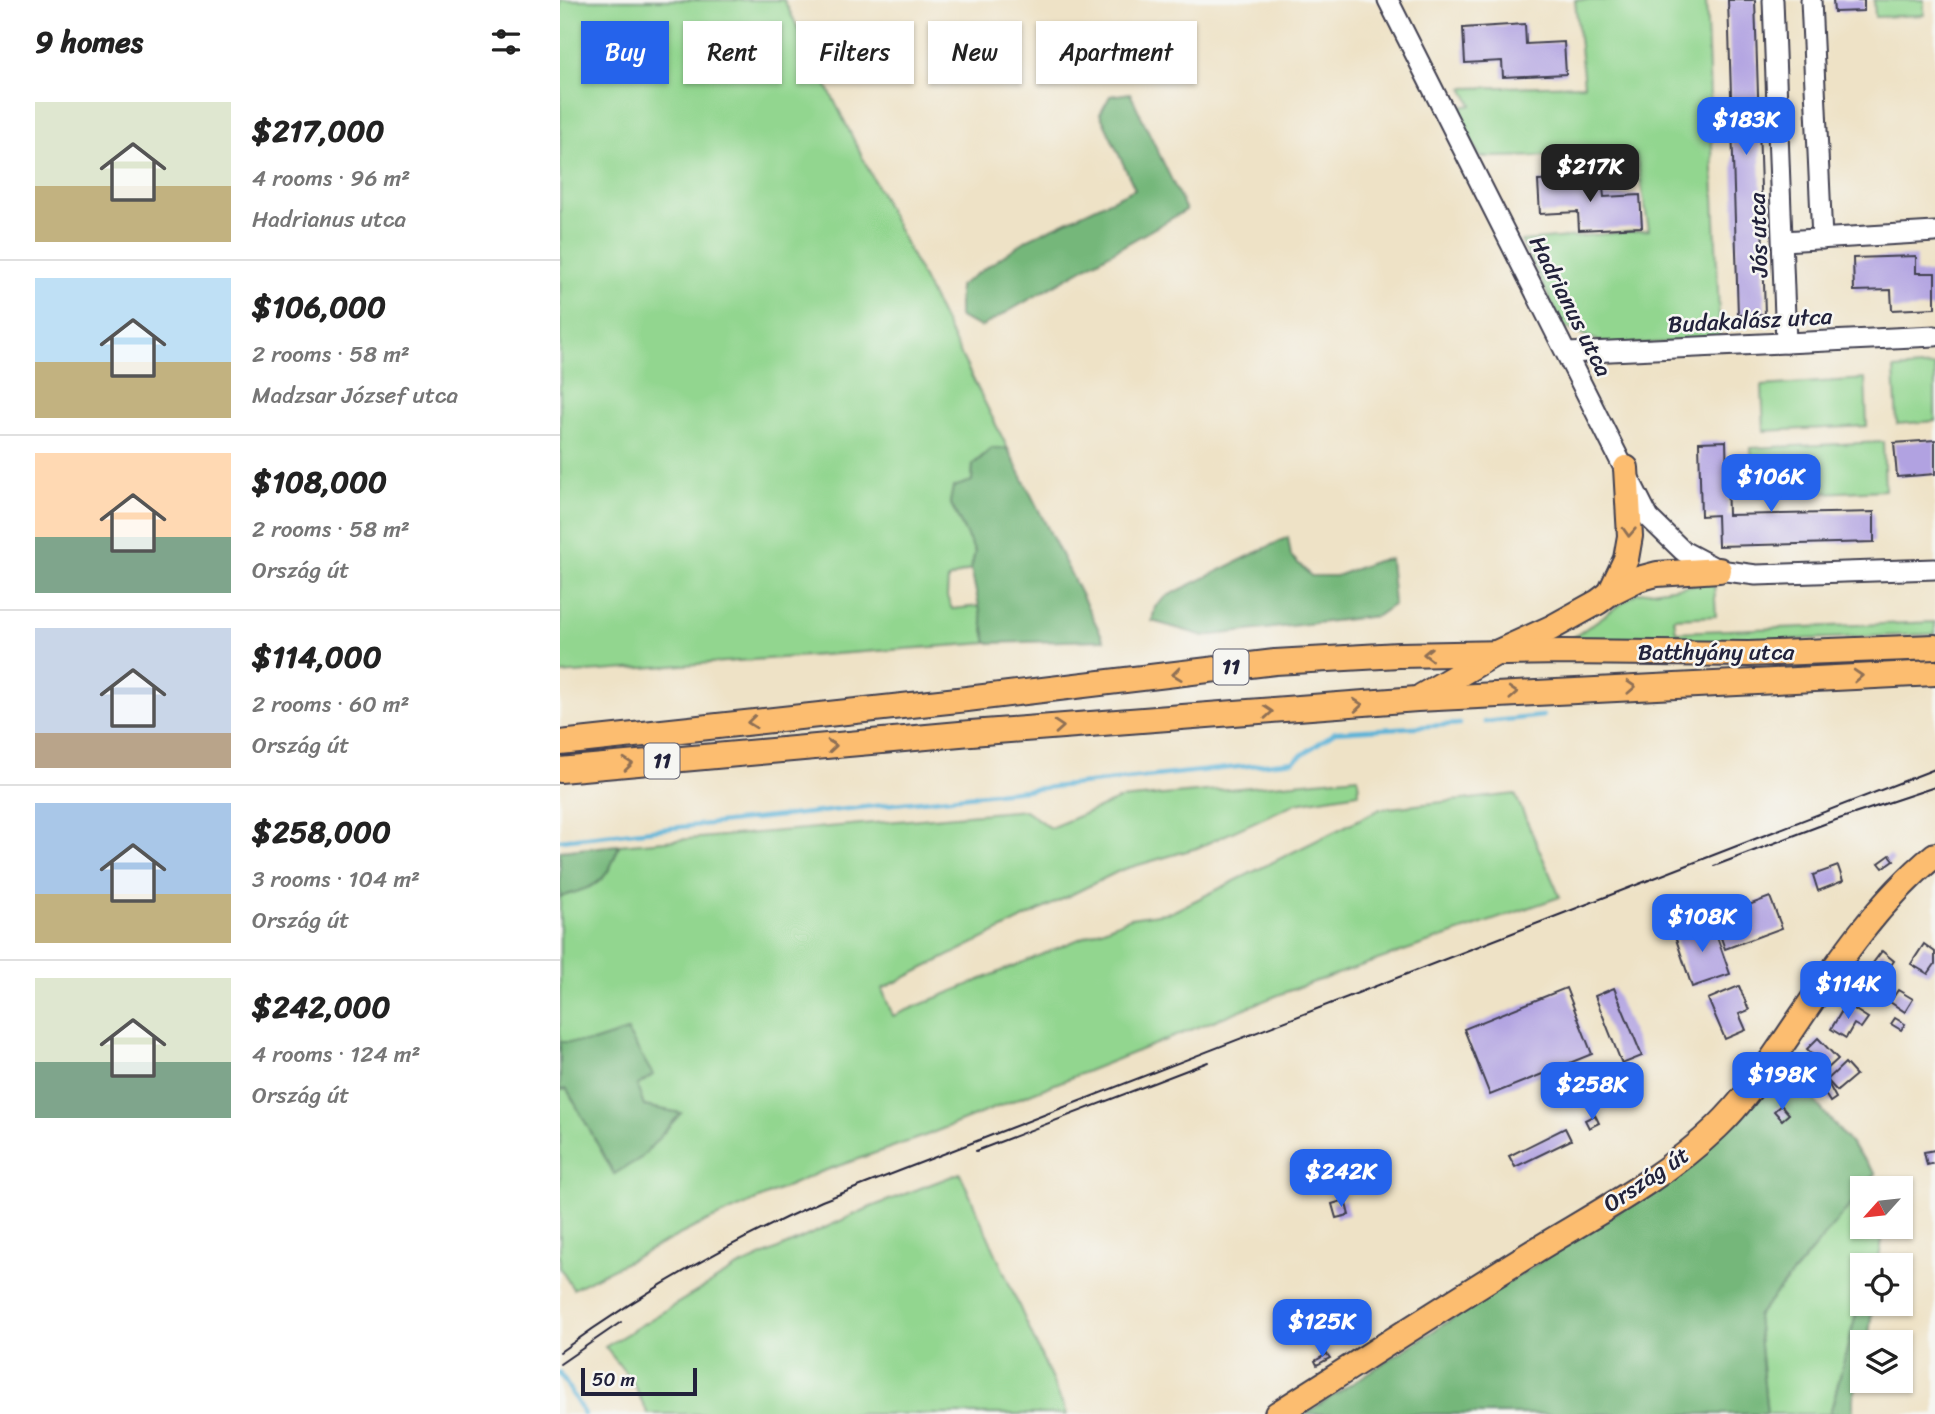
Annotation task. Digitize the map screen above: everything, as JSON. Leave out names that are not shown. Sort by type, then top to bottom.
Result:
[{"type":"main road","points":[[1610,593],[1626,559],[1630,536],[1626,468]]},
{"type":"main road","points":[[1417,699],[1496,653],[1551,628],[1638,579],[1657,574],[1719,570]]},
{"type":"main road","name":"Batthyány utca","points":[[1496,653],[1748,654],[1935,648]]},
{"type":"main road","name":"11","points":[[560,743],[953,701],[1275,662],[1496,653]]},
{"type":"main road","name":"Batthyány utca","points":[[1417,699],[1935,673]]},
{"type":"main road","name":"11","points":[[560,770],[971,733],[1417,699]]},
{"type":"main road","name":"Ország út","points":[[1277,1414],[1654,1177],[1702,1141],[1748,1093],[1839,961],[1877,912],[1893,893],[1935,855]]},
{"type":"street","name":"Hadrianus utca","points":[[1388,0],[1649,518],[1683,551],[1719,570]]},
{"type":"street","name":"Jós utca","points":[[1773,0],[1786,343]]},
{"type":"street","points":[[1811,0],[1822,239]]},
{"type":"street","points":[[1783,241],[1935,232]]},
{"type":"street","name":"Budakalász utca","points":[[1568,353],[1935,336]]},
{"type":"street","points":[[1719,570],[1756,575],[1935,569]]},
{"type":"green space","points":[[560,0],[784,0],[796,24],[796,84],[826,84],[1008,449],[992,448],[973,464],[972,481],[950,502],[975,552],[971,569],[948,579],[947,597],[952,609],[979,606],[987,643],[560,674]]},
{"type":"green space","points":[[1575,0],[1706,0],[1720,340],[1608,345],[1564,327],[1521,241],[1649,230],[1636,155],[1480,157],[1455,108],[1472,105],[1463,88],[1584,85]]},
{"type":"green space","points":[[1874,0],[1924,0],[1924,15],[1875,17]]},
{"type":"green space","points":[[1130,93],[1186,210],[981,327],[959,317],[959,286],[1028,239],[1135,189],[1100,114],[1110,96]]},
{"type":"green space","points":[[1935,366],[1935,421],[1897,424],[1894,369]]},
{"type":"green space","points":[[1865,379],[1867,426],[1764,431],[1762,386]]},
{"type":"green space","points":[[1883,442],[1885,490],[1754,496],[1751,448]]},
{"type":"green space","points":[[992,448],[1008,449],[1104,640],[987,643],[971,569],[975,552],[950,502],[953,487],[972,481],[973,465]]},
{"type":"green space","points":[[1288,537],[1291,556],[1311,576],[1336,576],[1390,559],[1394,604],[1377,616],[1204,636],[1152,621],[1155,607],[1167,596]]},
{"type":"green space","points":[[1714,582],[1716,616],[1674,618],[1676,632],[1935,622],[1935,634],[1677,644],[1568,641],[1637,593]]},
{"type":"green space","points":[[1358,777],[1359,793],[1296,803],[1197,848],[1121,870],[882,989],[893,1016],[1130,918],[1172,912],[1380,809],[1515,794],[1560,897],[1291,990],[927,1135],[818,1173],[697,1226],[573,1289],[560,1268],[560,1090],[567,1089],[615,1174],[680,1113],[644,1106],[636,1086],[628,1031],[593,1042],[560,1042],[560,897],[599,881],[610,868],[619,845],[1025,810],[1050,828],[1120,799]]},
{"type":"green space","points":[[619,845],[610,868],[599,881],[560,897],[560,851]]},
{"type":"green space","points":[[627,1031],[653,1075],[637,1086],[644,1106],[681,1113],[641,1158],[614,1174],[567,1089],[560,1090],[560,1042],[593,1042]]},
{"type":"green space","points":[[1785,1066],[1876,1174],[1850,1176],[1850,1205],[1757,1316],[1767,1414],[1305,1414],[1691,1164]]},
{"type":"green space","points":[[960,1173],[1067,1414],[648,1414],[632,1381],[605,1347],[736,1268],[871,1207]]},
{"type":"green space","points":[[1850,1205],[1850,1239],[1882,1239],[1880,1253],[1850,1253],[1850,1316],[1856,1316],[1830,1414],[1767,1414],[1757,1316]]},
{"type":"green space","points":[[1856,1316],[1871,1316],[1870,1330],[1852,1330]]},
{"type":"green space","points":[[1850,1338],[1850,1393],[1855,1393],[1853,1414],[1830,1414]]},
{"type":"building","points":[[1728,0],[1755,0],[1765,314],[1738,315]]},
{"type":"building","points":[[1833,0],[1864,0],[1864,11],[1834,12]]},
{"type":"building","points":[[1525,24],[1526,44],[1564,42],[1566,74],[1503,77],[1502,61],[1465,63],[1463,28]]},
{"type":"building","points":[[1602,178],[1604,197],[1640,195],[1642,227],[1579,230],[1578,212],[1540,214],[1538,181]]},
{"type":"building","points":[[1916,256],[1916,273],[1935,273],[1935,308],[1892,310],[1891,290],[1854,291],[1853,258]]},
{"type":"building","points":[[1935,440],[1935,474],[1897,477],[1894,443]]},
{"type":"building","points":[[1726,441],[1728,515],[1874,512],[1874,542],[1718,546],[1717,515],[1701,516],[1699,442]]},
{"type":"building","points":[[1890,855],[1894,860],[1883,868],[1879,863]]},
{"type":"building","points":[[1838,866],[1843,881],[1818,891],[1813,875]]},
{"type":"building","points":[[1770,897],[1782,928],[1725,949],[1714,918]]},
{"type":"building","points":[[1711,920],[1730,974],[1692,987],[1674,933]]},
{"type":"building","points":[[1924,944],[1935,952],[1935,964],[1928,974],[1911,964]]},
{"type":"building","points":[[1882,951],[1894,961],[1883,976],[1870,967]]},
{"type":"building","points":[[1879,979],[1889,985],[1882,997],[1871,990]]},
{"type":"building","points":[[1739,986],[1749,1010],[1739,1014],[1746,1030],[1725,1039],[1708,999]]},
{"type":"building","points":[[1566,988],[1592,1054],[1490,1095],[1464,1029]]},
{"type":"building","points":[[1614,988],[1642,1056],[1622,1064],[1595,996]]},
{"type":"building","points":[[1898,990],[1913,999],[1905,1012],[1890,1002]]},
{"type":"building","points":[[1846,1004],[1868,1018],[1861,1028],[1854,1024],[1846,1038],[1831,1029]]},
{"type":"building","points":[[1895,1018],[1905,1024],[1901,1030],[1891,1024]]},
{"type":"building","points":[[1818,1038],[1838,1059],[1827,1069],[1807,1049]]},
{"type":"building","points":[[1845,1063],[1856,1075],[1837,1091],[1827,1080]]},
{"type":"building","points":[[1829,1085],[1836,1098],[1830,1102],[1822,1089]]},
{"type":"building","points":[[1781,1105],[1789,1114],[1782,1120],[1774,1111]]},
{"type":"building","points":[[1595,1115],[1599,1123],[1589,1128],[1585,1120]]},
{"type":"building","points":[[1565,1128],[1571,1140],[1515,1167],[1509,1156]]},
{"type":"building","points":[[1935,1150],[1935,1163],[1927,1165],[1924,1152]]},
{"type":"building","points":[[1345,1200],[1349,1215],[1336,1218],[1332,1204]]},
{"type":"building","points":[[1327,1354],[1330,1358],[1317,1365],[1315,1361]]},
{"type":"waterway","points":[[1485,722],[1543,716]]},
{"type":"waterway","points":[[560,840],[1293,761],[1335,732],[1460,724]]},
{"type":"waterway","points":[[560,1373],[584,1414]]},
{"type":"tram line","points":[[560,1352],[687,1269],[822,1201],[1935,769]]},
{"type":"tram line","points":[[1714,866],[1827,823],[1935,787]]},
{"type":"tram line","points":[[976,1151],[1208,1062]]},
{"type":"tram line","points":[[560,1364],[621,1322]]}]
